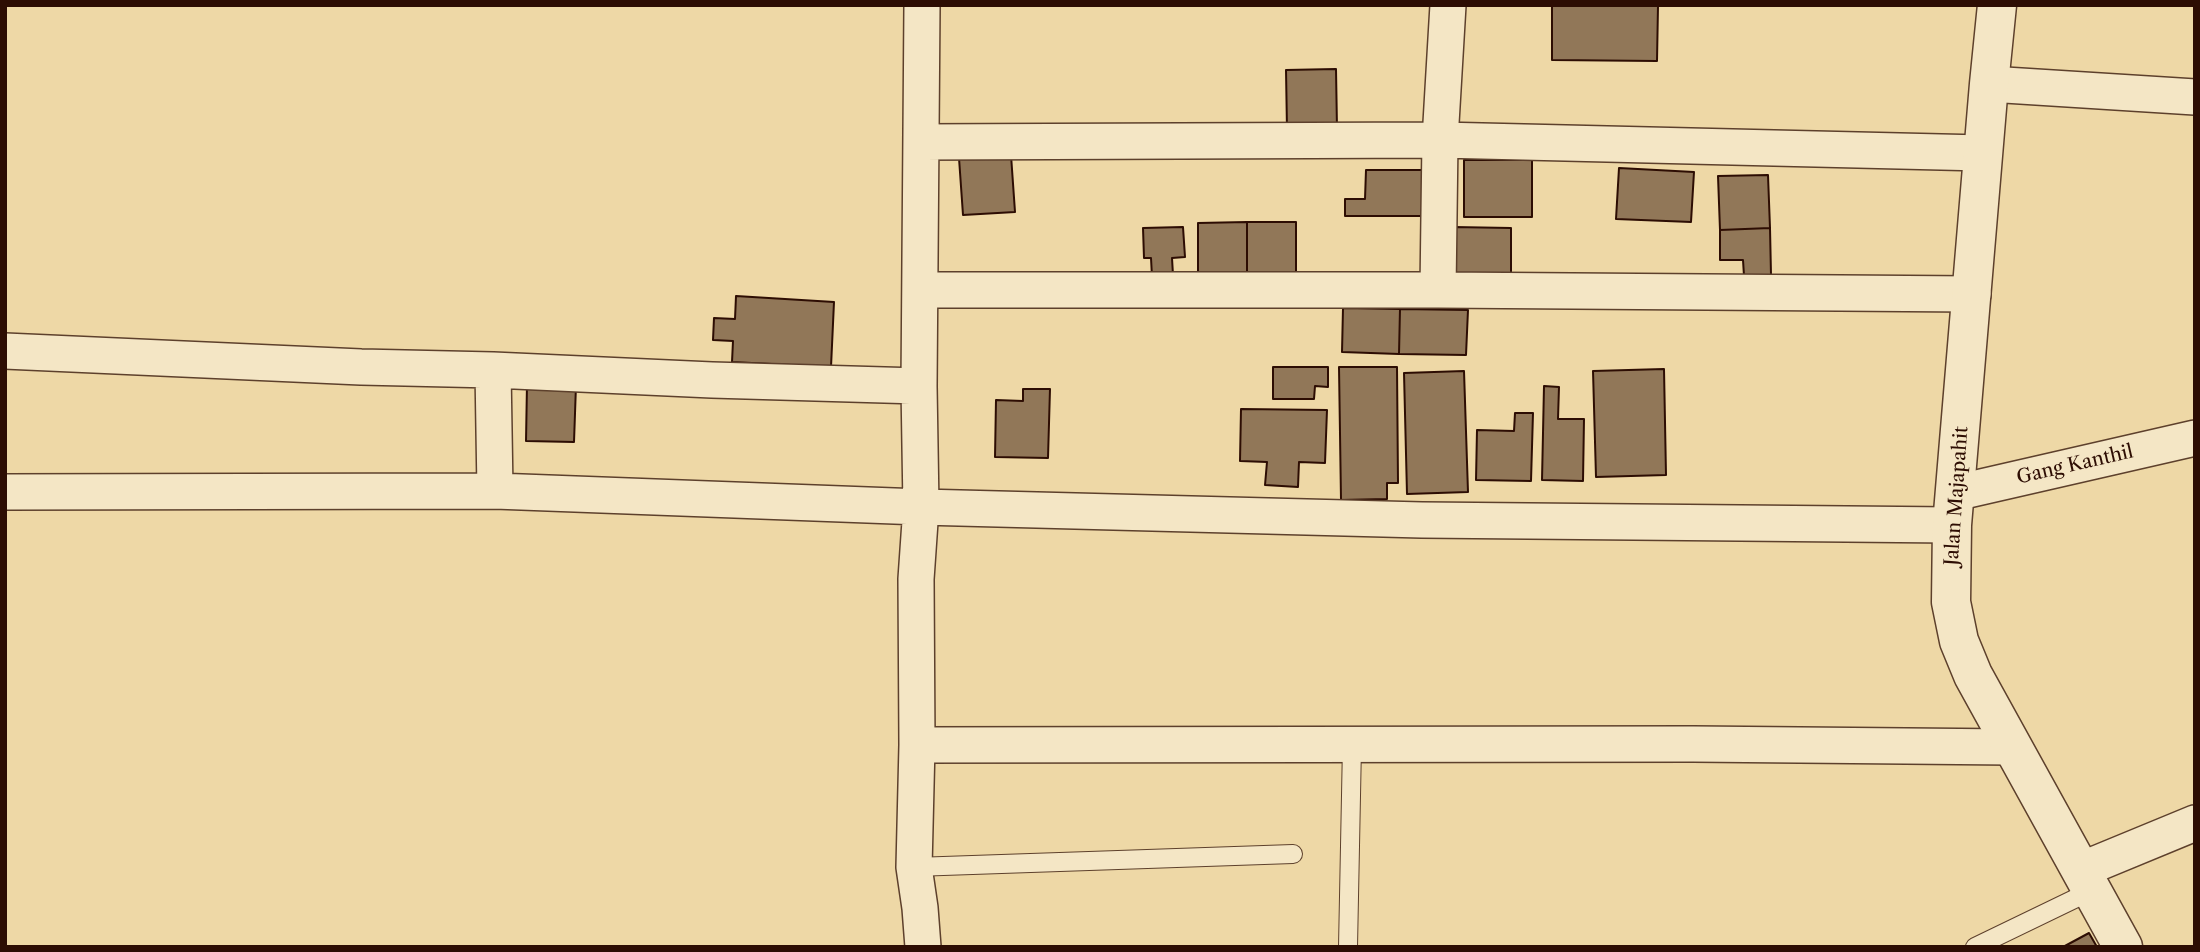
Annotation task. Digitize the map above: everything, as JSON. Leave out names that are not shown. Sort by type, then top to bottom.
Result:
[{"type":"street","points":[[922,5],[919,386],[921,507],[916,579],[917,745],[914,867],[923,947]]},
{"type":"street","points":[[1437,290],[1440,140],[1448,5]]},
{"type":"street","name":"Jalan Majapahit","points":[[1997,5],[1953,509],[1951,602],[1959,641],[1973,675],[2123,947]]},
{"type":"street","points":[[1989,84],[2195,97]]},
{"type":"street","points":[[921,142],[1440,140],[1983,153]]},
{"type":"street","points":[[920,290],[1973,294]]},
{"type":"street","points":[[5,351],[361,367],[919,386]]},
{"type":"street","points":[[493,370],[495,491]]},
{"type":"street","name":"Gang Kanthil","points":[[5,492],[495,491],[921,507],[1422,520],[1953,509],[2195,438]]},
{"type":"street","points":[[917,745],[1707,744],[2012,747]]},
{"type":"street","points":[[2087,880],[2195,823]]},
{"type":"lane","points":[[1348,947],[1352,745]]},
{"type":"lane","points":[[914,867],[1293,854]]},
{"type":"lane","points":[[1975,947],[2087,880]]},
{"type":"building","points":[[1552,5],[1658,6],[1657,61],[1552,60]]},
{"type":"building","points":[[1336,69],[1337,129],[1287,130],[1286,70]]},
{"type":"building","points":[[1011,155],[1015,212],[963,215],[959,158]]},
{"type":"building","points":[[1464,160],[1532,160],[1532,217],[1464,217]]},
{"type":"building","points":[[1619,168],[1694,172],[1691,222],[1616,219]]},
{"type":"building","points":[[1366,170],[1425,170],[1424,216],[1345,216],[1345,199],[1365,199]]},
{"type":"building","points":[[1768,175],[1770,228],[1720,230],[1718,176]]},
{"type":"building","points":[[1247,222],[1296,222],[1296,277],[1247,278]]},
{"type":"building","points":[[1247,222],[1247,278],[1198,278],[1198,223]]},
{"type":"building","points":[[1183,227],[1185,257],[1172,258],[1173,275],[1152,277],[1151,258],[1144,258],[1143,228]]},
{"type":"building","points":[[1453,227],[1511,228],[1511,281],[1453,281]]},
{"type":"building","points":[[1770,228],[1771,275],[1744,276],[1743,260],[1720,260],[1720,230]]},
{"type":"building","points":[[736,296],[834,302],[831,367],[732,362],[733,341],[713,340],[714,318],[735,319]]},
{"type":"building","points":[[1343,308],[1400,309],[1399,354],[1342,352]]},
{"type":"building","points":[[1400,309],[1468,310],[1466,355],[1399,354]]},
{"type":"building","points":[[1273,367],[1328,367],[1328,387],[1315,386],[1314,399],[1273,399]]},
{"type":"building","points":[[1339,367],[1397,367],[1398,483],[1387,483],[1387,499],[1341,500]]},
{"type":"building","points":[[1664,369],[1666,475],[1596,477],[1593,371]]},
{"type":"building","points":[[1464,371],[1468,492],[1407,494],[1404,373]]},
{"type":"building","points":[[527,384],[576,385],[574,442],[526,441]]},
{"type":"building","points":[[1544,386],[1559,387],[1558,419],[1584,419],[1583,481],[1542,480]]},
{"type":"building","points":[[1023,389],[1050,389],[1048,458],[995,457],[996,400],[1023,401]]},
{"type":"building","points":[[1241,409],[1327,410],[1325,463],[1299,462],[1298,487],[1265,485],[1267,462],[1240,461]]},
{"type":"building","points":[[1515,413],[1533,413],[1531,481],[1476,480],[1477,430],[1514,431]]},
{"type":"building","points":[[2089,933],[2097,947],[2063,947]]}]
